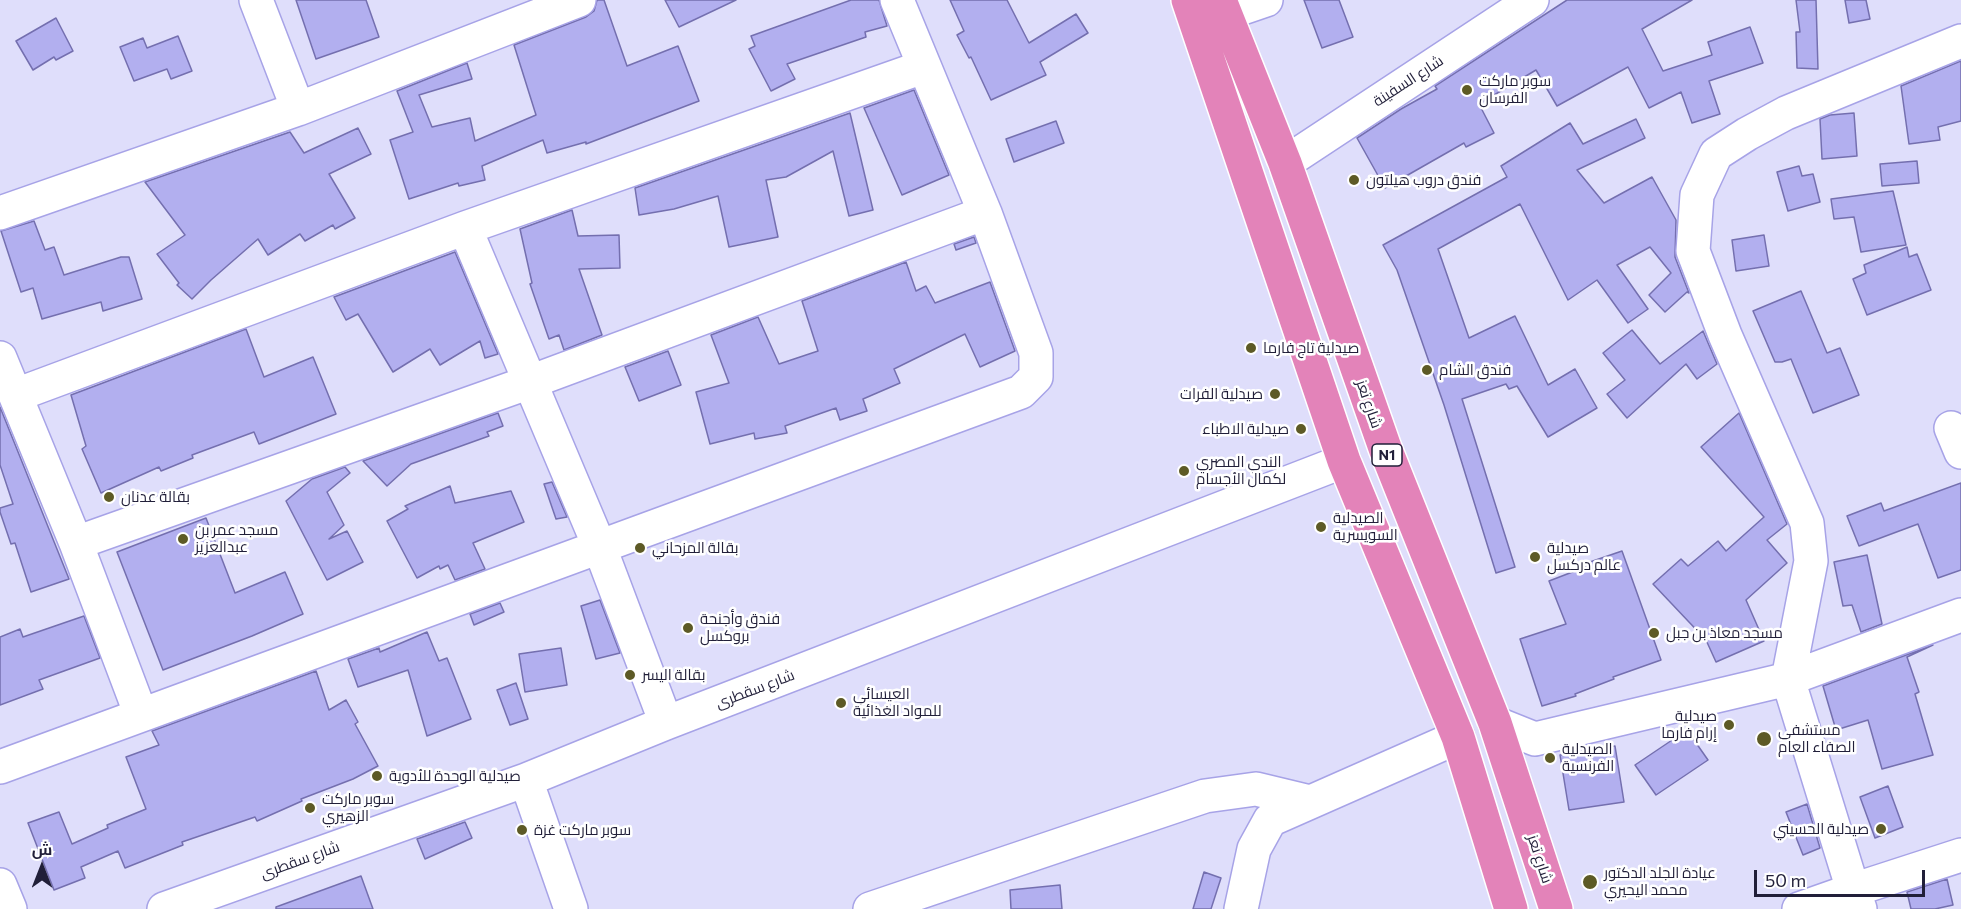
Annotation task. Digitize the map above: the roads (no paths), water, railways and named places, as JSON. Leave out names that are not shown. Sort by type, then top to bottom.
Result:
[{"type":"highway","points":[[1188,0],[1344,461],[1458,737],[1511,909]]},
{"type":"highway","name":"شارع تعز","points":[[1222,7],[1285,163],[1385,448],[1495,723],[1512,769],[1556,909]]},
{"type":"highway","points":[[1344,461],[1385,448]]},
{"type":"street","points":[[256,0],[298,109]]},
{"type":"street","points":[[0,213],[298,109],[579,0]]},
{"type":"street","points":[[0,767],[1021,392],[1036,377],[1036,353],[985,213],[897,0]]},
{"type":"street","points":[[1222,7],[1266,0]]},
{"type":"street","name":"شارع السفينة","points":[[1285,163],[1532,0]]},
{"type":"street","points":[[1857,899],[1788,679],[1811,561],[1807,523],[1725,335],[1693,251],[1697,195],[1716,154],[1747,134],[1786,113],[1961,41]]},
{"type":"street","points":[[16,395],[465,228],[923,67]]},
{"type":"street","points":[[76,543],[530,382],[985,213]]},
{"type":"street","points":[[465,228],[600,548],[666,723]]},
{"type":"street","points":[[0,358],[76,543],[141,715]]},
{"type":"street","name":"شارع سقطرى","points":[[164,909],[526,780],[666,723],[1344,461]]},
{"type":"street","points":[[1495,723],[1535,739],[1788,679],[1961,615]]},
{"type":"street","points":[[1241,909],[1254,849],[1270,820],[1458,737]]},
{"type":"street","points":[[1512,769],[1535,739]]},
{"type":"street","points":[[526,780],[571,909]]},
{"type":"street","points":[[870,909],[1205,796],[1256,789],[1310,802]]},
{"type":"street","points":[[1799,909],[1857,899],[1961,855]]},
{"type":"street","points":[[0,885],[10,909]]},
{"type":"place","name":"سوبر ماركت الفرسان","points":[[1467,90]]},
{"type":"place","name":"فندق دروب هيلتون","points":[[1354,180]]},
{"type":"place","name":"صيدلية تاج فارما","points":[[1251,348]]},
{"type":"place","name":"فندق الشام","points":[[1427,370]]},
{"type":"place","name":"صيدلية الفرات","points":[[1275,394]]},
{"type":"place","name":"صيدلية الاطباء","points":[[1301,429]]},
{"type":"place","name":"الندي المصري لكمال الأجسام","points":[[1184,471]]},
{"type":"place","name":"بقالة عدنان","points":[[109,497]]},
{"type":"place","name":"الصيدلية السويسرية","points":[[1321,527]]},
{"type":"place","name":"مسجد عمر بن عبدالعزيز","points":[[183,539]]},
{"type":"place","name":"بقالة المزحاني","points":[[640,548]]},
{"type":"place","name":"صيدلية عالم دركسل","points":[[1535,557]]},
{"type":"place","name":"فندق وأجنحة بروكسل","points":[[688,628]]},
{"type":"place","name":"مسجد معاذ بن جبل","points":[[1654,633]]},
{"type":"place","name":"بقالة اليسر","points":[[630,675]]},
{"type":"place","name":"العيسائي للمواد الغذائية","points":[[841,703]]},
{"type":"place","name":"صيدلية إرام فارما","points":[[1729,725]]},
{"type":"place","name":"مستشفى الصفاء العام","points":[[1764,739]]},
{"type":"place","name":"الصيدلية الفرنسية","points":[[1550,758]]},
{"type":"place","name":"صيدلية الوحدة للأدوية","points":[[377,776]]},
{"type":"place","name":"سوبر ماركت الزهيري","points":[[310,808]]},
{"type":"place","name":"صيدلية الحسيني","points":[[1881,829]]},
{"type":"place","name":"سوبر ماركت غزة","points":[[522,830]]},
{"type":"place","name":"عيادة الجلد الدكتور محمد اليحيري","points":[[1590,882]]}]
